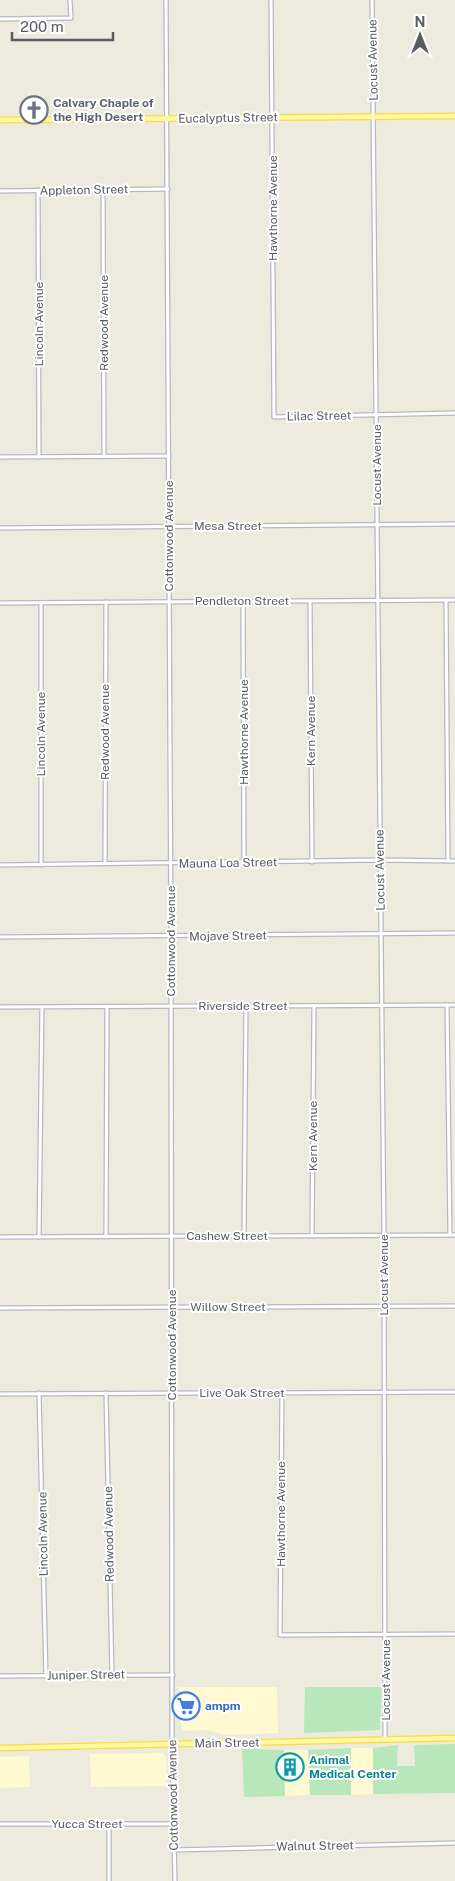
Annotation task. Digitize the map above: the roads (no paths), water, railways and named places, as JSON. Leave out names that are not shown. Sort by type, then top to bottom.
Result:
[{"type":"main road","name":"Eucalyptus Street","points":[[0,120],[455,116]]},
{"type":"main road","name":"Main Street","points":[[0,1748],[455,1738]]},
{"type":"street","points":[[0,18],[70,18],[70,0]]},
{"type":"street","name":"Cottonwood Avenue","points":[[166,0],[172,936],[172,1744],[175,1881]]},
{"type":"street","name":"Hawthorne Avenue","points":[[272,0],[274,417]]},
{"type":"street","name":"Locust Avenue","points":[[372,0],[384,1236],[385,1739]]},
{"type":"street","name":"Appleton Street","points":[[0,191],[168,189]]},
{"type":"street","name":"Lincoln Avenue","points":[[38,190],[39,457]]},
{"type":"street","name":"Redwood Avenue","points":[[103,190],[104,456]]},
{"type":"street","name":"Lilac Street","points":[[274,417],[455,413]]},
{"type":"street","points":[[0,457],[169,456]]},
{"type":"street","name":"Mesa Street","points":[[0,528],[455,524]]},
{"type":"street","points":[[446,600],[448,861]]},
{"type":"street","name":"Pendleton Street","points":[[0,603],[455,600]]},
{"type":"street","name":"Hawthorne Avenue","points":[[243,601],[244,863]]},
{"type":"street","name":"Kern Avenue","points":[[310,601],[312,862]]},
{"type":"street","name":"Lincoln Avenue","points":[[41,602],[41,865]]},
{"type":"street","name":"Redwood Avenue","points":[[105,863],[106,602]]},
{"type":"street","name":"Mauna Loa Street","points":[[0,865],[379,860],[455,861]]},
{"type":"street","name":"Mojave Street","points":[[0,937],[455,933]]},
{"type":"street","points":[[447,1005],[450,1236]]},
{"type":"street","name":"Riverside Street","points":[[0,1007],[455,1005]]},
{"type":"street","points":[[244,1236],[246,1006]]},
{"type":"street","name":"Kern Avenue","points":[[312,1236],[314,1006]]},
{"type":"street","points":[[39,1237],[42,1007]]},
{"type":"street","points":[[106,1236],[107,1007]]},
{"type":"street","name":"Cashew Street","points":[[0,1237],[455,1236]]},
{"type":"street","name":"Willow Street","points":[[0,1308],[455,1306]]},
{"type":"street","name":"Live Oak Street","points":[[0,1394],[455,1392]]},
{"type":"street","name":"Lincoln Avenue","points":[[39,1393],[46,1676]]},
{"type":"street","name":"Redwood Avenue","points":[[106,1393],[112,1675]]},
{"type":"street","name":"Hawthorne Avenue","points":[[282,1393],[280,1635],[386,1635]]},
{"type":"street","points":[[386,1635],[455,1634]]},
{"type":"street","name":"Juniper Street","points":[[0,1676],[172,1675]]},
{"type":"street","name":"Yucca Street","points":[[0,1824],[173,1824]]},
{"type":"street","points":[[109,1824],[109,1881]]},
{"type":"street","name":"Walnut Street","points":[[174,1850],[455,1842]]},
{"type":"place","name":"Calvary Chaple of the High Desert","points":[[34,110]]},
{"type":"place","name":"ampm","points":[[186,1706]]},
{"type":"place","name":"Animal Medical Center","points":[[290,1767]]}]
